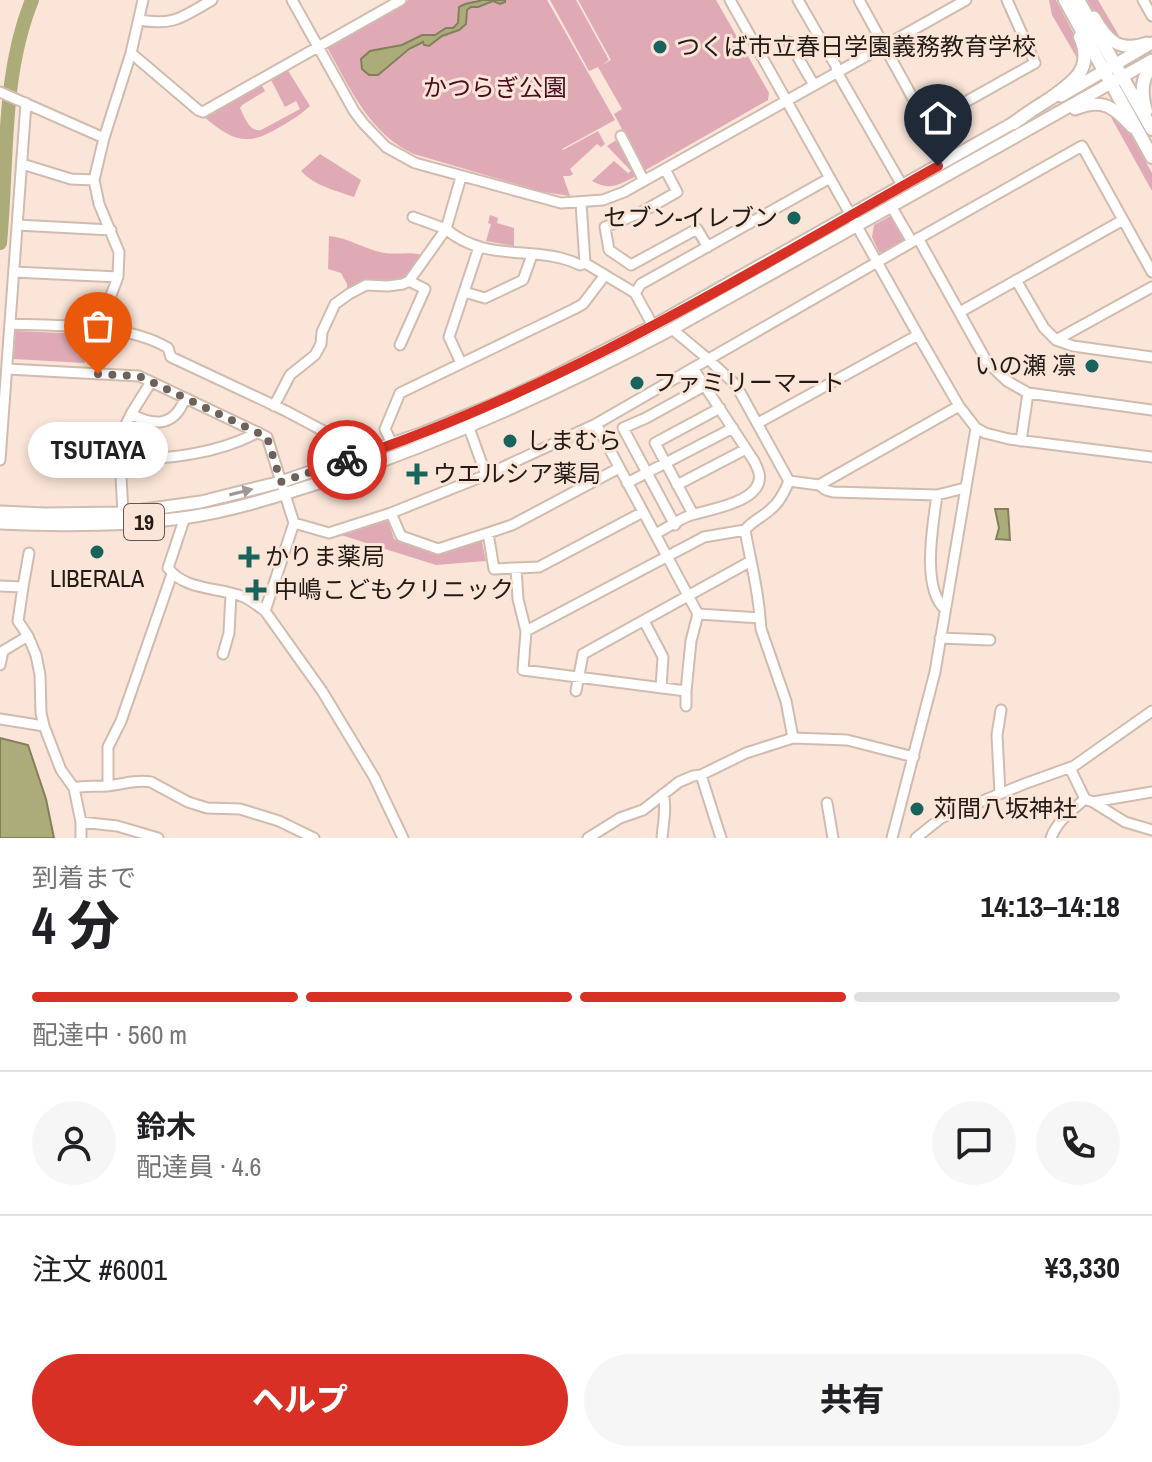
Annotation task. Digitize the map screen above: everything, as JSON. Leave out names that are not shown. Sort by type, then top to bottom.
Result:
[{"type":"highway","points":[[1064,0],[1152,129]]},
{"type":"highway","points":[[1016,128],[1069,85],[1083,66],[1084,47],[1065,11],[1064,0]]},
{"type":"highway","points":[[1080,0],[1138,133],[1152,157]]},
{"type":"highway","points":[[1152,66],[1142,89],[1152,129]]},
{"type":"main road","points":[[1080,0],[1116,44],[1126,47],[1152,42]]},
{"type":"main road","points":[[1113,74],[1152,42]]},
{"type":"main road","points":[[1113,74],[1152,60]]},
{"type":"main road","name":"19","points":[[0,512],[123,513],[201,502],[281,482],[356,457],[495,404],[653,326],[853,220],[1113,74]]},
{"type":"main road","points":[[1016,128],[1090,104],[1113,108],[1138,133]]},
{"type":"main road","name":"19","points":[[0,523],[122,524],[185,517],[284,494],[379,463],[469,428],[595,370],[672,329],[853,220]]},
{"type":"street","points":[[98,374],[103,316],[118,277],[119,252],[99,204],[94,180],[143,0]]},
{"type":"street","points":[[139,20],[169,22],[212,0]]},
{"type":"street","points":[[292,0],[354,111],[386,147],[415,163],[561,203],[603,200],[644,181],[966,0]]},
{"type":"street","points":[[131,53],[203,112],[401,0]]},
{"type":"street","points":[[730,0],[918,335],[959,406],[976,428],[997,437],[1021,441],[1152,457]]},
{"type":"street","points":[[798,0],[899,180]]},
{"type":"street","points":[[859,0],[944,155]]},
{"type":"street","points":[[928,123],[1035,63],[1007,0]]},
{"type":"street","points":[[1143,0],[1152,16]]},
{"type":"street","points":[[789,42],[814,85]]},
{"type":"street","points":[[1,92],[104,138]]},
{"type":"street","points":[[0,460],[22,164],[23,101]]},
{"type":"street","points":[[621,136],[644,181]]},
{"type":"street","points":[[294,523],[329,533],[391,513],[486,475],[596,424],[1082,146],[1152,272]]},
{"type":"street","points":[[22,164],[71,179],[94,180]]},
{"type":"street","points":[[665,169],[677,192],[640,213],[605,227],[609,250],[631,265],[697,229],[708,247]]},
{"type":"street","points":[[274,406],[290,375],[315,355],[335,304],[366,285],[388,286],[409,281],[446,229],[461,177]]},
{"type":"street","points":[[635,293],[641,284],[830,178]]},
{"type":"street","points":[[581,203],[585,263]]},
{"type":"street","points":[[894,211],[960,312],[987,362],[1007,381],[1028,393],[1152,410]]},
{"type":"street","points":[[413,217],[446,229],[479,247],[559,257],[580,265],[585,263],[635,293],[653,326]]},
{"type":"street","points":[[960,312],[1123,220]]},
{"type":"street","points":[[17,225],[111,230]]},
{"type":"street","points":[[461,363],[449,337],[479,247]]},
{"type":"street","points":[[464,292],[485,298],[523,280],[532,255]]},
{"type":"street","points":[[14,272],[118,277]]},
{"type":"street","points":[[392,444],[385,429],[400,393],[583,304],[605,275]]},
{"type":"street","points":[[1016,280],[1044,328],[1056,340],[1073,346],[1152,357]]},
{"type":"street","points":[[400,345],[425,289],[409,281]]},
{"type":"street","points":[[1056,340],[1152,287]]},
{"type":"street","points":[[10,324],[101,328],[145,337],[168,348],[171,357],[352,446],[356,457]]},
{"type":"street","points":[[672,329],[736,385],[789,481]]},
{"type":"street","points":[[758,423],[918,335]]},
{"type":"street","points":[[655,534],[693,514],[736,502],[758,484],[759,473],[746,449],[693,368]]},
{"type":"street","points":[[7,369],[139,376],[267,437],[294,523],[265,611]]},
{"type":"street","points":[[123,513],[119,439],[151,382]]},
{"type":"street","points":[[675,525],[623,428],[704,386]]},
{"type":"street","points":[[1021,441],[1028,393]]},
{"type":"street","points":[[131,414],[143,421],[161,422],[177,415],[185,398]]},
{"type":"street","points":[[819,485],[959,406]]},
{"type":"street","points":[[693,514],[655,443],[720,408]]},
{"type":"street","points":[[596,424],[698,614],[691,641],[686,706]]},
{"type":"street","points":[[469,428],[486,475]]},
{"type":"street","points":[[627,483],[733,428]]},
{"type":"street","points":[[892,838],[935,672],[976,428]]},
{"type":"street","points":[[121,461],[184,457],[246,439],[258,432]]},
{"type":"street","points":[[677,485],[746,449]]},
{"type":"street","points":[[391,513],[401,536],[438,549],[512,525],[619,468]]},
{"type":"street","points":[[789,481],[819,485],[833,492],[937,495],[965,488]]},
{"type":"street","points":[[526,631],[704,537],[745,530],[751,522],[771,509],[783,495],[789,481]]},
{"type":"street","points":[[937,495],[930,551],[934,591],[938,603],[945,609]]},
{"type":"street","points":[[488,533],[494,569],[539,567],[643,512]]},
{"type":"street","points":[[185,517],[168,568],[172,574],[191,584],[246,598],[265,611],[322,691],[367,764],[403,838]]},
{"type":"street","points":[[745,530],[758,594],[761,629],[786,701],[793,738]]},
{"type":"street","points":[[29,553],[18,621],[36,655],[44,726],[61,770],[74,788],[81,838]]},
{"type":"street","points":[[576,691],[583,654],[751,561]]},
{"type":"street","points":[[516,568],[518,599],[526,631],[523,670],[686,691]]},
{"type":"street","points":[[108,786],[108,747],[121,721],[172,574]]},
{"type":"street","points":[[0,586],[23,587]]},
{"type":"street","points":[[223,654],[229,633],[231,593]]},
{"type":"street","points":[[698,614],[760,618]]},
{"type":"street","points":[[644,621],[663,657],[661,688]]},
{"type":"street","points":[[0,665],[3,651],[28,636]]},
{"type":"street","points":[[940,638],[990,640]]},
{"type":"street","points":[[1000,794],[997,735],[1001,710]]},
{"type":"street","points":[[916,838],[941,818],[1070,768],[1152,711]]},
{"type":"street","points":[[0,719],[44,726]]},
{"type":"street","points":[[588,838],[620,818],[643,810],[679,782],[746,753],[793,738],[847,740],[914,757]]},
{"type":"street","points":[[1070,768],[1089,801],[1125,822],[1152,830]]},
{"type":"street","points":[[701,775],[721,838]]},
{"type":"street","points":[[74,788],[144,780],[207,808],[240,809],[279,821],[314,838]]},
{"type":"street","points":[[1051,838],[1069,812],[1089,801],[1152,792]]},
{"type":"street","points":[[662,838],[663,794]]},
{"type":"street","points":[[827,803],[833,838]]},
{"type":"street","points":[[81,822],[117,826],[158,838]]},
{"type":"green space","name":"かつらぎ公園","points":[[409,0],[547,0],[615,120],[562,149],[598,131],[605,144],[601,147],[597,144],[570,169],[573,174],[563,176],[570,196],[543,192],[414,154],[385,135],[374,123],[345,80],[328,49],[329,44]]},
{"type":"green space","name":"つくば市立春日学園義務教育学校","points":[[550,0],[576,0],[609,60],[602,65],[611,60],[578,0],[716,0],[769,93],[768,100],[644,171],[614,114],[622,109],[598,67],[589,71]]},
{"type":"green space","points":[[1049,0],[1056,0],[1077,40],[1080,63],[1052,15]]},
{"type":"green space","points":[[1087,0],[1098,0],[1121,42],[1101,24]]},
{"type":"green space","points":[[287,69],[310,106],[282,126],[247,139],[222,131],[204,117],[261,84],[265,91],[240,108],[253,129],[261,130],[300,109],[296,101],[285,107],[270,78]]},
{"type":"green space","points":[[1107,110],[1127,128],[1152,173],[1152,191]]},
{"type":"green space","points":[[618,139],[636,173],[635,177],[609,186],[592,181],[614,161],[628,173],[631,171],[607,146]]},
{"type":"green space","points":[[320,154],[361,180],[354,197],[319,184],[301,171]]},
{"type":"green space","points":[[894,214],[909,240],[884,253],[879,252],[872,237],[874,225]]},
{"type":"green space","points":[[490,215],[498,218],[497,223],[514,228],[514,246],[486,241]]},
{"type":"green space","points":[[329,236],[385,253],[423,255],[405,279],[347,293],[347,284],[341,273],[328,269]]},
{"type":"green space","points":[[15,331],[86,334],[85,363],[14,359]]},
{"type":"green space","points":[[379,519],[381,522],[388,520],[394,539],[438,553],[479,539],[486,561],[436,565],[341,535],[342,531]]},
{"type":"shaded area","points":[[482,0],[505,2],[500,4],[493,1],[471,7],[467,10],[466,24],[459,30],[442,36],[429,46],[423,42],[409,49],[378,75],[369,75],[362,69],[361,59],[370,51],[402,45],[422,35],[435,35],[446,28],[453,28],[458,23],[459,7]]},
{"type":"shaded area","points":[[995,509],[1008,509],[1010,540],[996,539],[999,528]]},
{"type":"shaded area","points":[[0,738],[28,745],[46,799],[54,838],[0,838]]},
{"type":"waterway","points":[[0,243],[10,89],[22,29],[32,0]]},
{"type":"way so far","points":[[98,374],[139,376],[267,437],[281,482],[347,460]]},
{"type":"place","name":"つくば市立春日学園義務教育学校","points":[[660,47]]},
{"type":"place","name":"セブン-イレブン","points":[[794,218]]},
{"type":"place","name":"いの瀬 凛","points":[[1092,366]]},
{"type":"place","name":"TSUTAYA","points":[[98,374]]},
{"type":"place","name":"ファミリーマート","points":[[637,383]]},
{"type":"place","name":"しまむら","points":[[510,441]]},
{"type":"place","name":"ウエルシア薬局","points":[[417,474]]},
{"type":"place","name":"LIBERALA","points":[[97,552]]},
{"type":"place","name":"かりま薬局","points":[[249,557]]},
{"type":"place","name":"中嶋こどもクリニック","points":[[256,590]]},
{"type":"place","name":"苅間八坂神社","points":[[917,809]]},
{"type":"route","points":[[347,460],[495,404],[547,380],[653,326],[938,166]]}]
